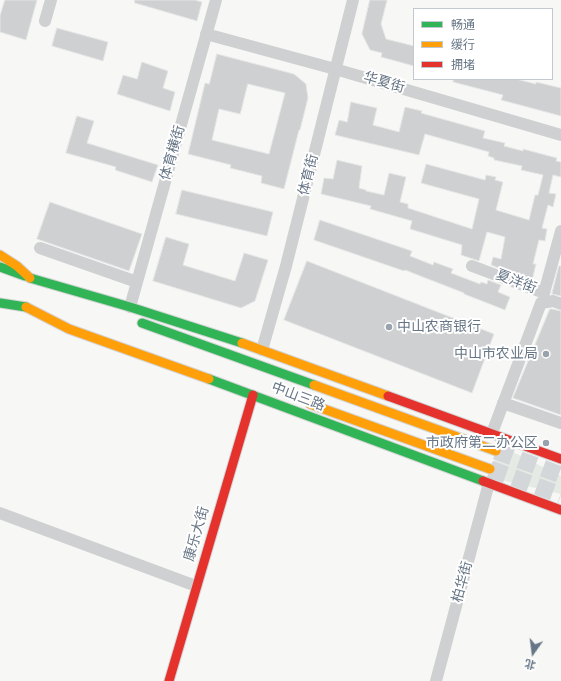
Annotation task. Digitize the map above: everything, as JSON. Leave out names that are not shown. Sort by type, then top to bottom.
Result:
[{"type":"main road","points":[[0,254],[17,266],[30,278]]},
{"type":"main road","name":"中山三路","points":[[0,267],[131,313],[496,451]]},
{"type":"main road","name":"中山三路","points":[[30,278],[102,308]]},
{"type":"main road","name":"中山三路","points":[[0,295],[24,305],[69,329],[253,395],[560,510]]},
{"type":"main road","points":[[0,303],[24,305]]},
{"type":"main road","name":"中山三路","points":[[24,305],[67,318]]},
{"type":"main road","name":"中山三路","points":[[131,313],[262,350],[561,459]]},
{"type":"main road","name":"康乐大街","points":[[169,681],[253,395]]},
{"type":"main road","name":"中山三路","points":[[305,402],[490,469]]},
{"type":"street","points":[[45,21],[51,0]]},
{"type":"street","name":"体育横街","points":[[131,313],[137,282],[216,0]]},
{"type":"street","name":"体育街","points":[[262,350],[286,266],[353,0]]},
{"type":"street","name":"华夏街","points":[[206,34],[335,69],[561,135]]},
{"type":"street","name":"夏洋街","points":[[472,266],[544,293],[561,231]]},
{"type":"street","points":[[40,248],[137,282]]},
{"type":"street","points":[[492,433],[541,303],[553,301],[561,304]]},
{"type":"street","points":[[503,403],[561,423]]},
{"type":"street","name":"柏华街","points":[[436,681],[489,483]]},
{"type":"street","points":[[0,513],[196,586]]},
{"type":"shaded area","points":[[499,445],[561,476],[561,494],[489,477]]},
{"type":"building","points":[[5,0],[37,0],[26,40],[0,32],[0,16]]},
{"type":"building","points":[[135,0],[195,0],[202,2],[197,21],[135,3]]},
{"type":"building","points":[[370,0],[387,0],[381,24],[386,39],[413,46],[413,66],[381,57],[382,53],[370,50],[362,34]]},
{"type":"building","points":[[57,28],[108,42],[103,61],[52,46]]},
{"type":"building","points":[[217,54],[294,74],[306,84],[308,98],[284,189],[261,183],[262,176],[230,168],[231,165],[188,154],[205,83],[209,84]],"holes":[[[248,84],[285,93],[269,154],[212,140],[219,109],[240,114]]]},
{"type":"building","points":[[142,62],[168,71],[163,88],[175,92],[170,111],[117,94],[123,75],[137,79]]},
{"type":"building","points":[[454,80],[520,80],[561,88],[561,116],[501,100],[503,95],[453,82]]},
{"type":"building","points":[[351,102],[377,108],[373,125],[399,132],[405,107],[485,131],[483,138],[505,143],[504,146],[523,151],[523,149],[557,158],[556,161],[561,162],[561,177],[553,175],[549,193],[556,194],[553,207],[548,205],[542,228],[547,229],[545,241],[539,240],[533,264],[536,264],[532,281],[491,265],[493,257],[501,259],[505,237],[487,232],[479,261],[461,255],[462,245],[410,229],[412,221],[370,209],[371,206],[321,194],[324,178],[333,179],[337,160],[362,166],[359,188],[366,191],[384,195],[389,173],[406,177],[400,202],[408,204],[408,208],[472,229],[479,199],[421,183],[426,164],[485,180],[486,175],[496,177],[495,180],[503,182],[496,210],[529,220],[535,195],[538,195],[543,175],[521,170],[522,166],[494,160],[494,158],[488,156],[489,152],[425,134],[419,155],[335,135],[339,120],[347,122]]},
{"type":"building","points":[[77,116],[94,121],[87,143],[158,165],[152,182],[115,170],[116,167],[66,153]]},
{"type":"building","points":[[182,190],[273,212],[267,236],[176,214]]},
{"type":"building","points":[[50,202],[142,234],[129,271],[37,239]]},
{"type":"building","points":[[320,220],[412,251],[410,256],[433,265],[434,262],[453,269],[451,273],[480,284],[481,282],[487,284],[488,280],[501,285],[498,292],[510,297],[505,310],[405,270],[404,271],[314,240]]},
{"type":"building","points":[[166,237],[189,244],[183,265],[235,281],[244,253],[268,260],[255,301],[241,308],[153,281]]},
{"type":"building","name":"中山农商银行","points":[[307,261],[494,334],[472,393],[284,320]]},
{"type":"building","points":[[559,266],[561,266],[561,296],[552,294]]},
{"type":"building","name":"中山市农业局","points":[[550,309],[561,311],[561,415],[513,398]]},
{"type":"tunnel","points":[[496,451],[561,475]]},
{"type":"tunnel","points":[[490,469],[561,495]]},
{"type":"traffic: fast","points":[[0,267],[25,276]]},
{"type":"traffic: fast","points":[[30,278],[130,307],[242,343]]},
{"type":"traffic: fast","points":[[0,303],[26,307]]},
{"type":"traffic: fast","points":[[142,323],[314,385]]},
{"type":"traffic: fast","points":[[209,379],[483,481]]},
{"type":"traffic: slow","points":[[0,255],[17,266],[30,278]]},
{"type":"traffic: slow","points":[[26,307],[69,329],[209,379]]},
{"type":"traffic: slow","points":[[242,343],[388,396]]},
{"type":"traffic: slow","points":[[314,385],[496,451]]},
{"type":"traffic: slow","points":[[310,404],[490,469]]},
{"type":"traffic: jam","points":[[169,681],[253,395]]},
{"type":"traffic: jam","points":[[388,396],[561,459]]},
{"type":"traffic: jam","points":[[483,481],[561,510]]},
{"type":"place","name":"中山农商银行","points":[[389,327]]},
{"type":"place","name":"中山市农业局","points":[[546,354]]},
{"type":"place","name":"市政府第二办公区","points":[[546,443]]}]
